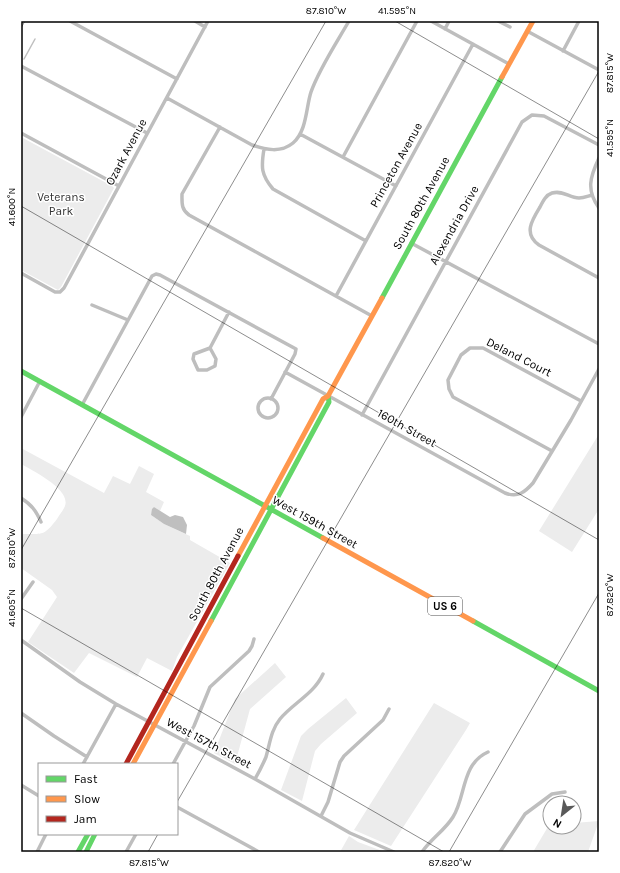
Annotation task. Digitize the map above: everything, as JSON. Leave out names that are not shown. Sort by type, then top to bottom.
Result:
[{"type":"street","points":[[70,21],[177,79]]},
{"type":"street","points":[[195,21],[205,26]]},
{"type":"street","name":"Ozark Avenue","points":[[21,273],[55,292],[60,292],[208,21]]},
{"type":"street","points":[[166,98],[248,143],[264,149],[274,150],[283,148],[292,143],[300,134],[312,90],[348,21]]},
{"type":"street","points":[[343,157],[417,21]]},
{"type":"street","points":[[431,21],[509,64]]},
{"type":"street","points":[[445,29],[449,21]]},
{"type":"street","points":[[498,21],[510,27]]},
{"type":"street","name":"South 80th Avenue","points":[[127,763],[323,398],[328,396],[533,21]]},
{"type":"street","points":[[563,51],[579,21]]},
{"type":"street","points":[[527,31],[599,70]]},
{"type":"street","name":"Princeton Avenue","points":[[336,296],[473,44]]},
{"type":"street","points":[[21,66],[147,134]]},
{"type":"street","name":"Alexendria Drive","points":[[362,415],[445,261],[524,120],[532,115],[544,116],[599,145]]},
{"type":"street","points":[[220,127],[182,194],[183,210],[189,215],[372,316]]},
{"type":"street","points":[[21,133],[119,186]]},
{"type":"street","points":[[300,134],[396,186]]},
{"type":"street","points":[[264,149],[262,166],[263,173],[265,179],[273,189],[366,241]]},
{"type":"street","points":[[599,158],[591,178],[592,195],[599,208]]},
{"type":"street","points":[[592,195],[580,198],[562,192],[549,195],[544,199],[532,221],[530,230],[533,239],[537,244],[599,278]]},
{"type":"street","points":[[411,243],[599,344]]},
{"type":"street","points":[[82,405],[152,276],[156,274],[296,349],[295,354],[271,399]]},
{"type":"street","points":[[92,305],[128,320]]},
{"type":"street","points":[[210,348],[216,359],[214,366],[207,370],[198,370],[193,359],[194,354],[210,348],[229,312]]},
{"type":"street","name":"Deland Court","points":[[552,451],[453,397],[449,389],[448,380],[461,355],[470,348],[483,348],[581,401]]},
{"type":"street","points":[[552,451],[599,368]]},
{"type":"street","name":"West 159th Street","points":[[21,371],[599,691]]},
{"type":"street","name":"160th Street","points":[[285,372],[510,495],[525,492],[533,483],[552,451]]},
{"type":"street","points":[[21,417],[40,381]]},
{"type":"street","name":"South 80th Avenue","points":[[135,763],[329,402],[328,396]]},
{"type":"street","points":[[264,399],[271,399],[278,405],[278,412],[274,417],[268,419],[262,417],[258,411],[259,404],[264,399]]},
{"type":"street","points":[[21,498],[36,510],[41,522]]},
{"type":"street","points":[[21,600],[33,582]]},
{"type":"street","points":[[174,763],[194,726],[210,687],[249,651],[254,639]]},
{"type":"street","name":"West 157th Street","points":[[21,640],[80,682],[116,704],[255,779],[350,833],[394,852]]},
{"type":"street","points":[[255,779],[266,757],[274,727],[280,718],[316,686],[323,674]]},
{"type":"street","points":[[84,763],[116,704]]},
{"type":"street","points":[[320,816],[328,802],[340,762],[344,756],[383,720],[389,709]]},
{"type":"street","points":[[21,713],[87,757]]},
{"type":"street","points":[[422,852],[453,817],[466,778],[480,756],[488,752]]},
{"type":"street","points":[[21,785],[38,795]]},
{"type":"street","points":[[500,852],[525,814],[552,794],[565,792]]},
{"type":"street","points":[[178,808],[259,852]]},
{"type":"street","points":[[36,852],[45,835]]},
{"type":"street","points":[[78,852],[87,835]]},
{"type":"street","points":[[86,852],[94,835]]},
{"type":"street","points":[[126,852],[135,835]]},
{"type":"green space","name":"Veterans Park","points":[[21,137],[114,188],[58,290],[21,270]]},
{"type":"green space","points":[[599,434],[599,509],[572,552],[539,531]]},
{"type":"green space","points":[[21,448],[104,493],[113,476],[130,484],[139,466],[154,474],[146,492],[164,502],[160,511],[154,507],[151,515],[164,524],[190,536],[190,540],[230,563],[177,657],[172,671],[147,658],[137,677],[89,653],[74,673],[28,642],[57,597],[52,590],[21,568],[21,538],[23,534],[39,534],[49,529],[63,510],[65,500],[62,493],[50,481],[21,464]]},
{"type":"green space","points":[[275,663],[286,677],[250,709],[235,764],[214,753],[235,699]]},
{"type":"green space","points":[[346,698],[357,713],[315,751],[302,801],[281,790],[301,736]]},
{"type":"green space","points":[[434,703],[470,723],[466,730],[391,846],[354,830]]},
{"type":"green space","points":[[599,821],[588,852],[533,852],[543,835],[582,835],[582,822]]},
{"type":"green space","points":[[349,836],[358,842],[385,852],[340,852]]},
{"type":"shaded area","points":[[154,507],[170,517],[175,515],[183,517],[187,525],[186,534],[164,524],[151,515]]},
{"type":"waterway","points":[[24,59],[35,39]]},
{"type":"traffic: fast","points":[[382,298],[502,77]]},
{"type":"traffic: fast","points":[[21,371],[323,538]]},
{"type":"traffic: fast","points":[[211,621],[329,402],[328,396]]},
{"type":"traffic: fast","points":[[473,621],[599,691]]},
{"type":"traffic: fast","points":[[78,852],[87,835]]},
{"type":"traffic: fast","points":[[86,852],[94,835]]},
{"type":"traffic: slow","points":[[502,77],[533,21]]},
{"type":"traffic: slow","points":[[238,556],[323,399],[328,396],[382,298]]},
{"type":"traffic: slow","points":[[323,538],[473,621]]},
{"type":"traffic: slow","points":[[134,763],[211,621]]},
{"type":"traffic: jam","points":[[127,763],[238,556]]}]
